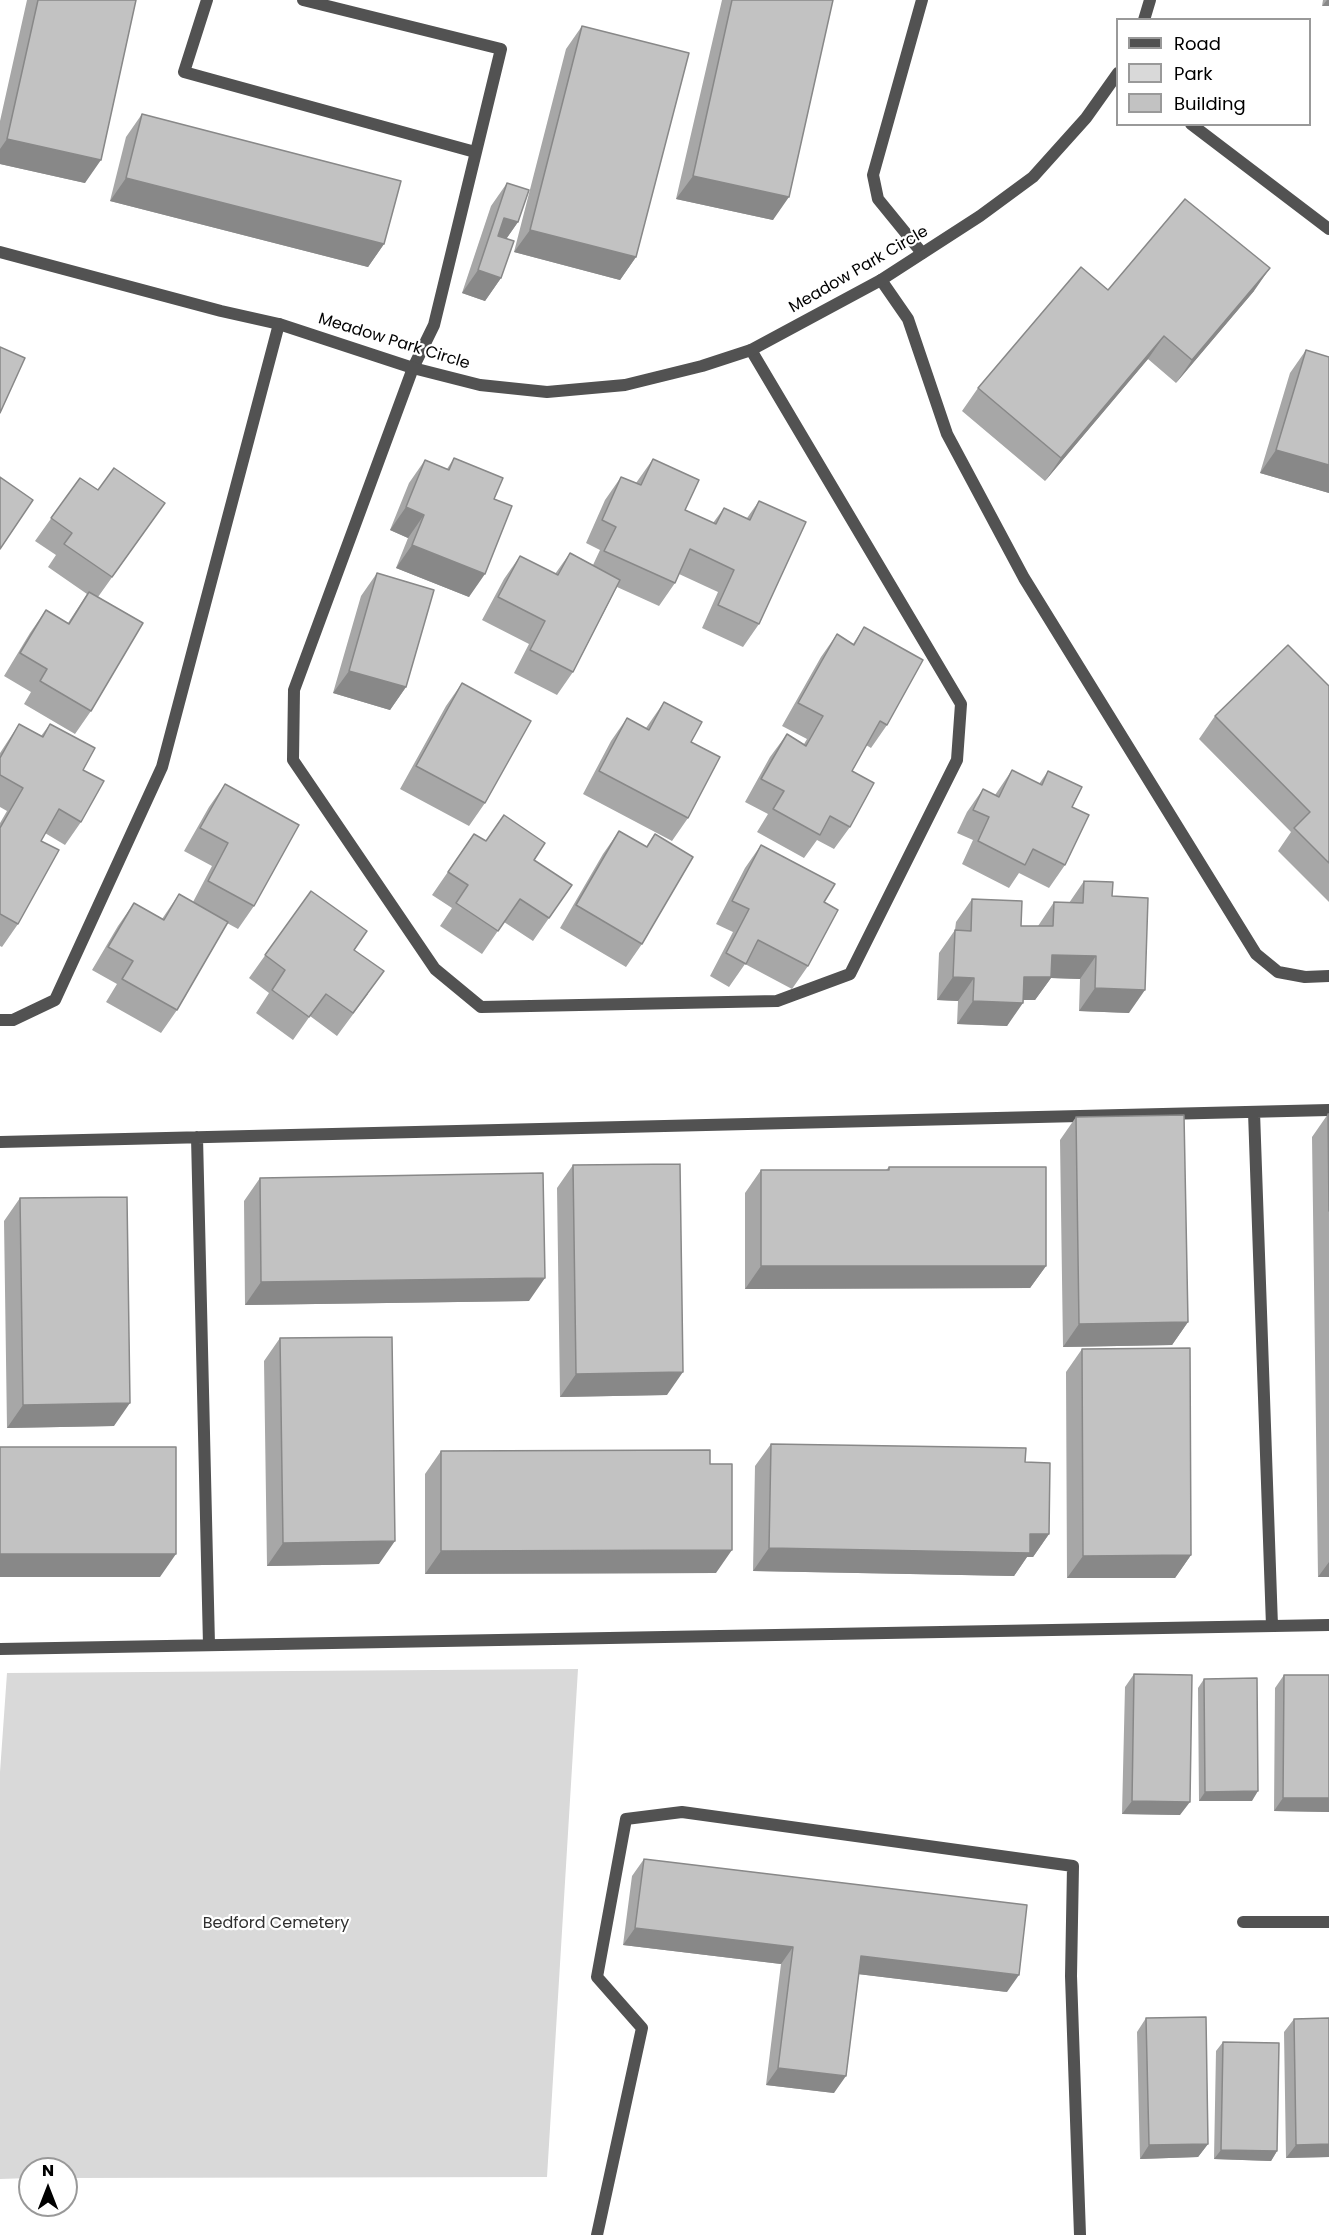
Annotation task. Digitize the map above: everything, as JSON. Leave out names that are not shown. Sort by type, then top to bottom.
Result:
[{"type":"street","points":[[207,0],[183,72],[475,152]]},
{"type":"street","points":[[303,0],[501,49],[434,325],[413,368],[294,690],[293,760],[435,969],[481,1007],[777,1001],[850,974],[957,760],[961,704],[751,350]]},
{"type":"street","points":[[922,0],[873,175],[878,199],[922,253]]},
{"type":"street","points":[[1145,18],[1150,0]]},
{"type":"street","name":"Meadow Park Circle","points":[[0,252],[221,311],[279,324],[413,368],[480,385],[547,392],[625,385],[702,366],[751,350],[881,280],[980,216],[1033,177],[1086,118],[1116,76]]},
{"type":"street","points":[[1194,126],[1329,229]]},
{"type":"street","points":[[881,280],[908,319],[947,434],[1023,578],[1256,954],[1278,972],[1305,977],[1329,976]]},
{"type":"street","points":[[0,1020],[13,1020],[54,1000],[162,767],[279,324]]},
{"type":"street","points":[[0,1142],[1329,1110]]},
{"type":"street","points":[[1254,1112],[1272,1626]]},
{"type":"street","points":[[197,1137],[209,1645]]},
{"type":"street","points":[[0,1649],[1329,1625]]},
{"type":"street","points":[[597,2235],[642,2028],[597,1977],[626,1819],[682,1812],[1073,1866],[1071,1976],[1080,2235]]},
{"type":"street","points":[[1243,1922],[1329,1922]]},
{"type":"green space","name":"Bedford Cemetery","points":[[578,1669],[547,2177],[78,2178],[78,2157],[18,2157],[18,2178],[0,2179],[0,1772],[7,1673]]},
{"type":"building","points":[[38,0],[136,0],[101,160],[7,139]]},
{"type":"building","points":[[732,0],[833,0],[789,197],[693,176]]},
{"type":"building","points":[[582,26],[689,53],[636,257],[530,230]]},
{"type":"building","points":[[142,114],[401,181],[384,244],[126,178]]},
{"type":"building","points":[[507,183],[529,190],[518,222],[504,218],[498,236],[514,241],[501,278],[478,270]]},
{"type":"building","points":[[1185,199],[1270,268],[1192,360],[1164,336],[1061,458],[978,388],[1081,267],[1108,290]]},
{"type":"building","points":[[0,347],[25,358],[0,413]]},
{"type":"building","points":[[1306,350],[1329,357],[1329,465],[1276,450]]},
{"type":"building","points":[[454,458],[503,478],[494,499],[512,506],[485,574],[412,545],[424,515],[406,507],[425,460],[449,470]]},
{"type":"building","points":[[653,459],[699,480],[685,510],[716,524],[724,508],[750,520],[759,501],[806,522],[759,624],[718,605],[734,570],[690,549],[675,583],[604,551],[616,527],[602,520],[621,477],[641,485]]},
{"type":"building","points":[[114,468],[165,503],[112,577],[64,544],[72,533],[51,518],[80,478],[98,490]]},
{"type":"building","points":[[0,477],[33,500],[0,549]]},
{"type":"building","points":[[570,553],[620,580],[573,672],[530,650],[545,621],[498,597],[520,556],[558,575]]},
{"type":"building","points":[[377,573],[434,590],[406,687],[349,671]]},
{"type":"building","points":[[89,592],[143,623],[91,711],[40,681],[47,669],[20,653],[46,610],[69,624]]},
{"type":"building","points":[[864,627],[923,660],[887,725],[880,721],[852,771],[874,783],[850,827],[830,816],[820,835],[773,809],[784,791],[761,779],[787,734],[806,746],[823,716],[798,703],[837,634],[854,645]]},
{"type":"building","points":[[1288,645],[1329,686],[1329,863],[1294,828],[1310,812],[1215,716]]},
{"type":"building","points":[[462,683],[531,721],[485,803],[416,766]]},
{"type":"building","points":[[664,702],[702,722],[691,742],[720,757],[688,818],[599,771],[627,718],[649,730]]},
{"type":"building","points":[[19,724],[43,737],[50,724],[95,748],[83,770],[104,781],[81,822],[59,809],[41,841],[59,850],[18,924],[0,914],[0,828],[23,788],[0,775],[0,758]]},
{"type":"building","points":[[1012,770],[1042,785],[1048,771],[1082,787],[1072,807],[1089,815],[1065,865],[1033,849],[1025,865],[978,841],[989,817],[973,810],[983,789],[999,797]]},
{"type":"building","points":[[225,784],[299,825],[254,906],[208,881],[228,843],[200,828]]},
{"type":"building","points":[[504,815],[545,843],[534,860],[572,885],[549,918],[520,899],[498,931],[456,903],[468,885],[448,872],[474,834],[486,841]]},
{"type":"building","points":[[619,831],[647,847],[655,834],[693,857],[642,944],[576,905]]},
{"type":"building","points":[[761,845],[835,884],[824,902],[838,910],[808,966],[758,940],[746,964],[726,953],[749,909],[732,901]]},
{"type":"building","points":[[1084,881],[1113,882],[1112,896],[1148,898],[1145,990],[1095,988],[1096,956],[1052,955],[1051,977],[1024,977],[1023,1003],[973,1001],[974,978],[953,977],[955,930],[971,931],[972,899],[1022,901],[1021,926],[1053,926],[1054,902],[1083,903]]},
{"type":"building","points":[[311,891],[367,931],[354,950],[384,971],[353,1013],[326,994],[309,1017],[272,990],[285,970],[265,955]]},
{"type":"building","points":[[179,894],[228,922],[177,1010],[122,979],[133,961],[108,947],[134,903],[164,920]]},
{"type":"building","points":[[1328,1114],[1329,1114],[1329,1211]]},
{"type":"building","points":[[1184,1115],[1188,1322],[1079,1324],[1076,1117]]},
{"type":"building","points":[[680,1164],[683,1372],[576,1374],[573,1165]]},
{"type":"building","points":[[889,1167],[1046,1167],[1046,1266],[761,1266],[761,1170],[889,1170]]},
{"type":"building","points":[[543,1173],[545,1278],[261,1282],[260,1178]]},
{"type":"building","points":[[127,1197],[130,1403],[23,1405],[20,1198]]},
{"type":"building","points":[[392,1337],[395,1541],[283,1543],[280,1338]]},
{"type":"building","points":[[1190,1348],[1191,1555],[1083,1556],[1082,1349]]},
{"type":"building","points":[[771,1444],[1026,1448],[1025,1462],[1050,1463],[1049,1534],[1030,1534],[1030,1553],[769,1548]]},
{"type":"building","points":[[0,1447],[176,1447],[176,1554],[0,1554]]},
{"type":"building","points":[[710,1450],[710,1464],[732,1464],[732,1550],[441,1551],[441,1451]]},
{"type":"building","points":[[1134,1674],[1192,1675],[1190,1802],[1132,1801]]},
{"type":"building","points":[[1284,1675],[1329,1675],[1329,1798],[1283,1798]]},
{"type":"building","points":[[1257,1678],[1258,1791],[1205,1792],[1204,1679]]},
{"type":"building","points":[[644,1859],[1027,1905],[1019,1975],[861,1956],[846,2076],[778,2068],[793,1947],[635,1928]]},
{"type":"building","points":[[1206,2017],[1208,2144],[1149,2145],[1146,2018]]},
{"type":"building","points":[[1329,2018],[1329,2144],[1296,2145],[1294,2019]]},
{"type":"building","points":[[1223,2042],[1279,2043],[1277,2151],[1221,2150]]}]
